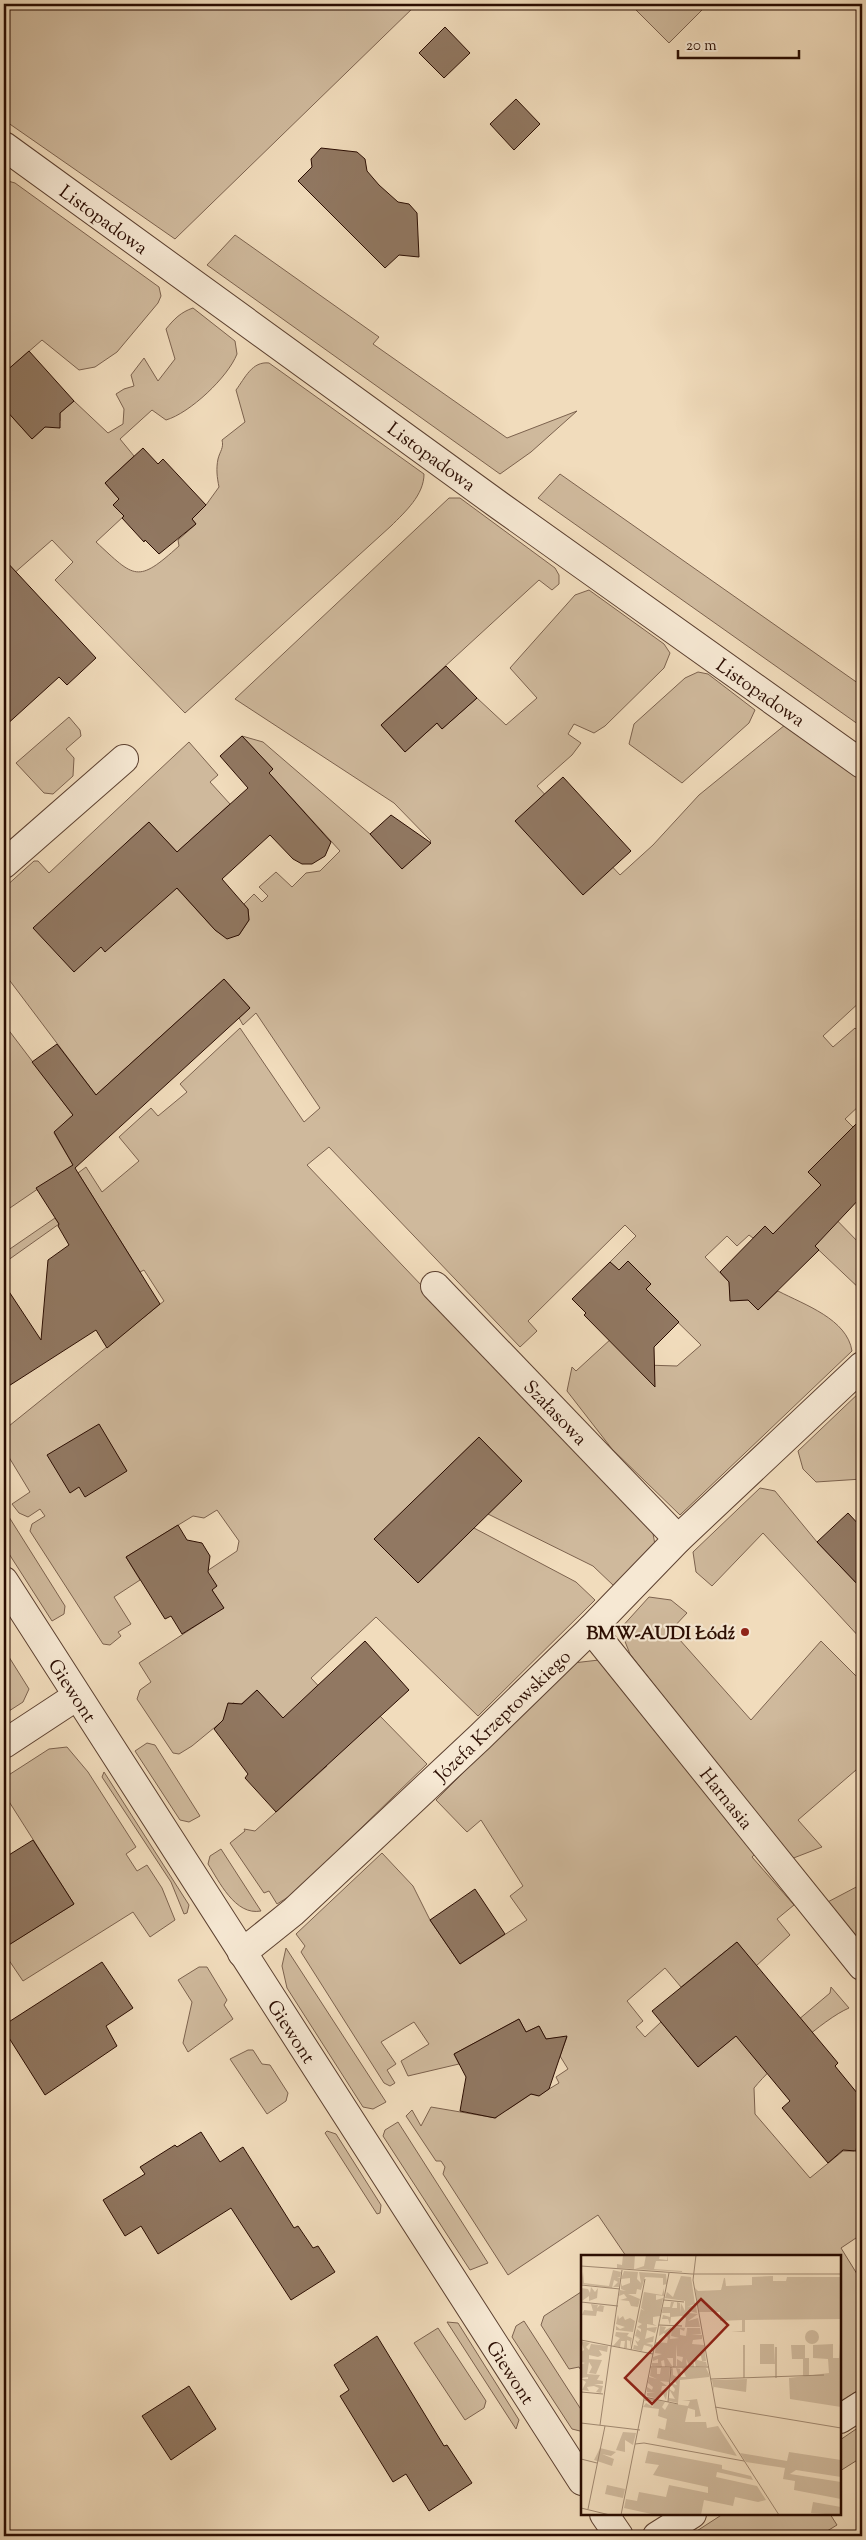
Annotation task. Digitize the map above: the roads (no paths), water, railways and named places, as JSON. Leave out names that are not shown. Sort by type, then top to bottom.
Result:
[{"type":"street","name":"Listopadowa","points":[[4,146],[507,511],[862,764]]},
{"type":"street","points":[[4,864],[124,758]]},
{"type":"street","name":"Szałasowa","points":[[435,1286],[678,1539]]},
{"type":"street","name":"Józefa Krzeptowskiego","points":[[242,1953],[293,1912],[591,1630],[678,1539],[862,1366]]},
{"type":"street","name":"Giewont","points":[[4,1581],[581,2478]]},
{"type":"street","name":"Harnasia","points":[[591,1630],[862,1966]]},
{"type":"street","points":[[4,1744],[77,1696]]},
{"type":"street","points":[[841,2418],[862,2405]]},
{"type":"street","points":[[605,2515],[618,2536]]},
{"type":"street","points":[[657,2536],[690,2515]]},
{"type":"place","name":"BMW-AUDI Łódź","points":[[745,1632]]}]
